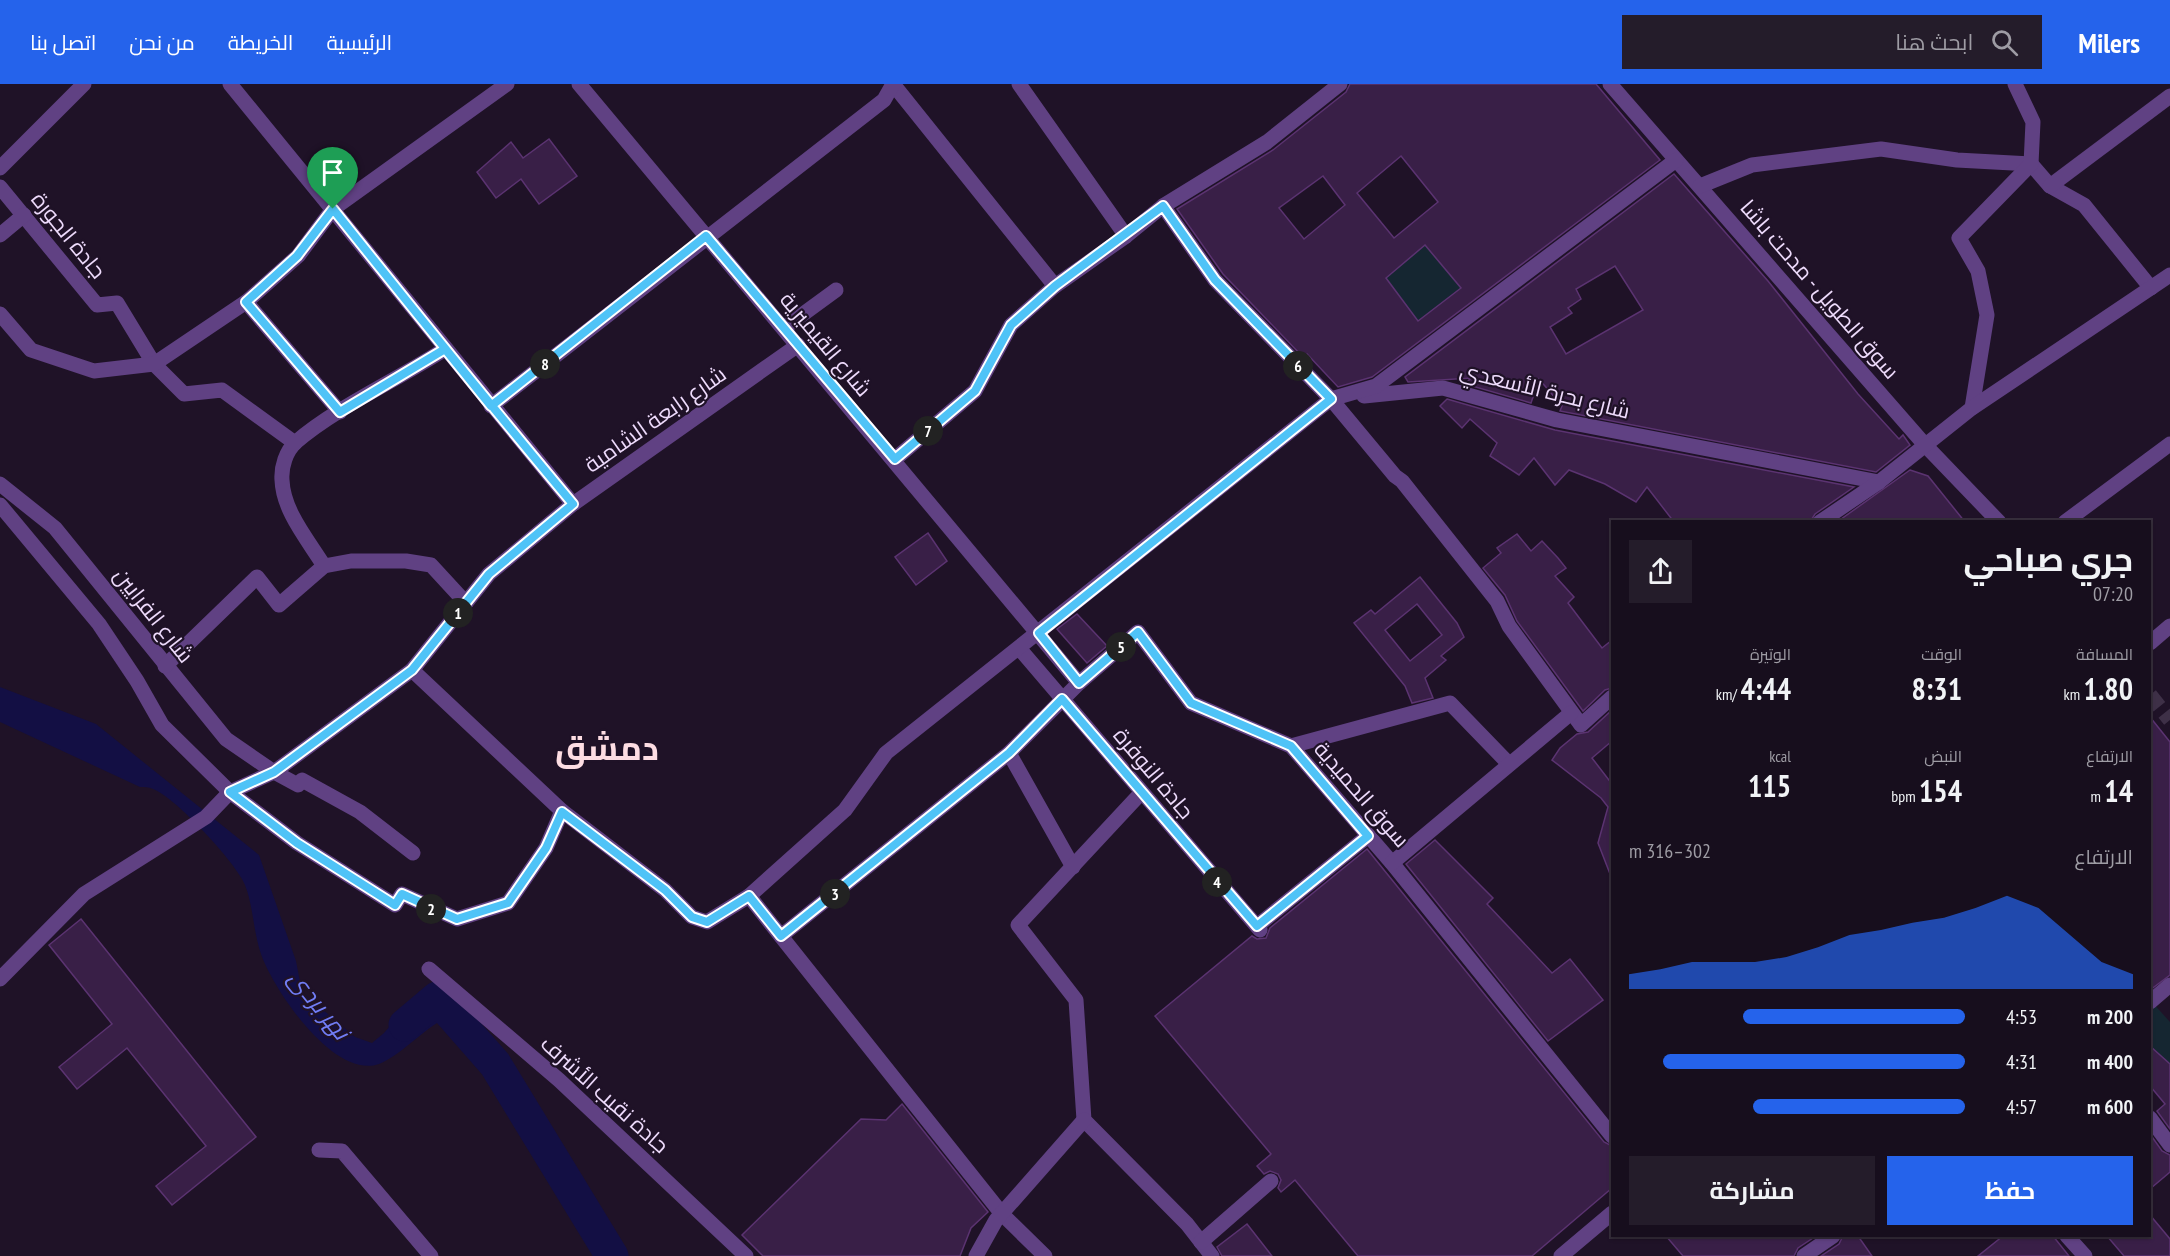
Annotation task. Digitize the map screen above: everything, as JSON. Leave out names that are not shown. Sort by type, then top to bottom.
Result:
[{"type":"street","points":[[0,168],[84,84]]},
{"type":"street","points":[[230,84],[573,504]]},
{"type":"street","points":[[0,314],[31,350],[94,371],[154,364],[246,302],[297,256],[333,209],[507,84]]},
{"type":"street","name":"شارع القيميرية","points":[[579,84],[1039,633]]},
{"type":"street","points":[[491,406],[706,236],[884,100],[893,84],[1055,286]]},
{"type":"street","points":[[1019,84],[1126,236]]},
{"type":"street","points":[[895,459],[975,391],[1011,325],[1055,286],[1126,236],[1163,206],[1267,142],[1340,84]]},
{"type":"street","name":"سوق الطويل - مدحت باشا","points":[[1610,84],[1925,445],[1997,520]]},
{"type":"street","points":[[1972,408],[1987,315],[1978,271],[1959,238],[2031,164],[2033,122],[2015,84]]},
{"type":"street","points":[[2050,186],[2170,96]]},
{"type":"street","points":[[1700,186],[1752,165],[1881,149],[1957,160],[2031,164],[2050,186],[2084,205],[2151,288]]},
{"type":"street","name":"شارع بحرة الأسعدي","points":[[1331,399],[1376,386],[1676,160]]},
{"type":"street","name":"جادة الجورة","points":[[0,186],[97,305],[117,303],[154,364],[184,394],[222,390],[295,443]]},
{"type":"street","points":[[1163,206],[1215,280],[1331,399],[1395,476],[1402,481],[1497,601],[1509,626],[1581,724],[1611,698]]},
{"type":"street","points":[[0,235],[24,215]]},
{"type":"street","points":[[1823,520],[1879,482],[1972,408],[2170,275]]},
{"type":"street","points":[[784,328],[836,290]]},
{"type":"street","points":[[246,302],[340,412]]},
{"type":"street","name":"شارع رابعة الشامية","points":[[230,792],[274,772],[412,670],[489,574],[573,504],[798,345]]},
{"type":"street","points":[[324,566],[292,515],[282,480],[285,457],[295,443],[340,412],[445,349]]},
{"type":"street","name":"شارع بحرة الأسعدي","points":[[1331,399],[1443,388],[1557,420],[1879,482]]},
{"type":"street","points":[[412,670],[562,812],[665,890],[692,917],[707,922],[749,896],[845,810],[886,753],[1331,399]]},
{"type":"street","points":[[2068,520],[2170,444]]},
{"type":"street","name":"شارع الفرايين","points":[[0,484],[55,528],[119,604],[165,666],[226,739],[274,772],[298,785],[302,780],[360,812],[412,853]]},
{"type":"street","points":[[0,504],[99,624],[137,681],[162,725],[230,792],[297,843],[395,905],[402,894],[457,919],[508,903],[546,848],[562,812]]},
{"type":"street","points":[[165,666],[256,577],[279,604],[324,566],[351,561],[406,561],[431,565],[466,603]]},
{"type":"street","points":[[2151,642],[2170,626]]},
{"type":"street","name":"سوق الحميدية","points":[[1079,683],[1138,632],[1191,703],[1291,746],[1392,863],[1611,1133]]},
{"type":"street","points":[[781,936],[1009,753],[1079,683],[1039,633]]},
{"type":"street","name":"جادة النوفرة","points":[[1018,648],[1258,928],[1368,836]]},
{"type":"street","points":[[1291,746],[1450,703],[1509,764]]},
{"type":"street","points":[[1392,863],[1571,713]]},
{"type":"street","points":[[1009,753],[1073,867]]},
{"type":"street","points":[[0,979],[84,894],[206,817],[230,792]]},
{"type":"street","points":[[1142,793],[1018,925],[1076,1000],[1084,1120],[1187,1224],[1212,1256]]},
{"type":"street","points":[[749,896],[1002,1214],[1045,1256]]},
{"type":"street","name":"جادة نقيب الأشرف","points":[[429,969],[559,1080],[746,1256]]},
{"type":"street","points":[[2151,1001],[2170,985]]},
{"type":"street","points":[[2151,1119],[2170,1145]]},
{"type":"street","points":[[976,1256],[1002,1214],[1084,1120]]},
{"type":"street","points":[[319,1150],[342,1151],[431,1256]]},
{"type":"street","points":[[1201,1242],[1271,1181]]},
{"type":"street","points":[[1561,1256],[1611,1214]]},
{"type":"street","points":[[1804,1256],[1832,1237]]},
{"type":"street","points":[[2068,1237],[2085,1256]]},
{"type":"shaded area","points":[[1425,245],[1461,288],[1418,321],[1386,278]]},
{"type":"shaded area","points":[[0,687],[96,724],[259,855],[296,961],[302,992],[355,1037],[372,1043],[384,1033],[420,991],[437,998],[462,1026],[442,1020],[394,1056],[379,1064],[362,1065],[343,1058],[325,1045],[308,1028],[278,988],[258,945],[246,887],[236,869],[215,843],[175,804],[151,788],[140,787],[0,722]]},
{"type":"shaded area","points":[[2151,1001],[2170,1022],[2170,1064],[2151,1047]]},
{"type":"building","points":[[1350,84],[1596,84],[1660,160],[1372,377],[1338,387],[1307,354],[1303,357],[1223,274],[1177,209],[1273,150],[1346,92]],"holes":[[[1401,156],[1438,202],[1394,238],[1357,193]],[[1323,176],[1345,205],[1304,239],[1279,208]],[[1425,245],[1461,288],[1418,321],[1386,278]]]},
{"type":"building","points":[[549,139],[577,176],[539,204],[521,179],[496,198],[477,172],[511,142],[523,158]]},
{"type":"building","points":[[1674,174],[1768,281],[1858,394],[1899,439],[1903,435],[1910,445],[1876,472],[1560,411],[1562,406],[1539,379],[1531,403],[1465,384],[1471,378],[1408,382],[1405,377]],"holes":[[[1615,266],[1643,310],[1566,354],[1550,327],[1572,313],[1568,308],[1581,299],[1576,289]]]},
{"type":"building","points":[[1447,399],[1555,430],[1854,487],[1815,514],[1811,520],[1672,520],[1647,487],[1636,502],[1605,484],[1569,470],[1555,485],[1534,458],[1519,475],[1490,456],[1497,443],[1470,419],[1462,428],[1440,406]]},
{"type":"building","points":[[1910,470],[1928,476],[1963,520],[1840,520]]},
{"type":"building","points":[[928,533],[947,561],[916,585],[895,557]]},
{"type":"building","points":[[1517,534],[1531,551],[1542,541],[1566,568],[1555,576],[1574,597],[1568,603],[1602,648],[1611,641],[1611,688],[1605,690],[1583,711],[1517,621],[1505,595],[1483,568],[1501,553],[1497,548]]},
{"type":"building","points":[[1420,577],[1457,623],[1464,637],[1441,656],[1446,660],[1425,678],[1433,698],[1412,703],[1405,686],[1354,623],[1371,610],[1375,614]],"holes":[[[1417,604],[1442,635],[1410,661],[1385,630]]]},
{"type":"building","points":[[1077,614],[1107,646],[1087,663],[1057,629]]},
{"type":"building","points":[[1611,711],[1611,742],[1592,758],[1611,783],[1611,876],[1598,843],[1608,807],[1601,798],[1552,760],[1560,748],[1577,734],[1588,732]]},
{"type":"building","points":[[2151,718],[2170,742],[2170,975],[2151,989]]},
{"type":"building","points":[[1435,840],[1493,898],[1487,904],[1552,973],[1570,959],[1603,1000],[1548,1041],[1406,864]]},
{"type":"building","points":[[1367,849],[1604,1142],[1611,1146],[1611,1189],[1532,1256],[1358,1256],[1295,1180],[1281,1192],[1278,1188],[1281,1180],[1278,1174],[1270,1171],[1264,1174],[1257,1166],[1271,1154],[1155,1016],[1252,936],[1257,939],[1266,938],[1270,928]]},
{"type":"building","points":[[81,919],[256,1137],[172,1205],[156,1186],[206,1146],[127,1048],[77,1089],[59,1067],[112,1024],[49,945]]},
{"type":"building","points":[[2151,1047],[2170,1064],[2170,1129],[2157,1111],[2165,1104],[2151,1087]]},
{"type":"building","points":[[902,1104],[988,1212],[971,1228],[960,1256],[763,1256],[742,1235],[861,1119],[886,1120]]},
{"type":"building","points":[[2151,1135],[2162,1151],[2170,1155],[2170,1172],[2151,1188]]},
{"type":"building","points":[[2151,1216],[2170,1239],[2170,1256],[2124,1256],[2108,1237],[2151,1237]]},
{"type":"building","points":[[1247,1224],[1272,1256],[1222,1256],[1217,1247]]},
{"type":"building","points":[[1667,1237],[1814,1237],[1798,1248],[1794,1256],[1683,1256]]},
{"type":"building","points":[[1842,1237],[1859,1237],[1872,1256],[1821,1256],[1839,1244]]},
{"type":"building","points":[[2002,1237],[2054,1237],[2069,1256],[1978,1256]]},
{"type":"waterway","name":"نهر بردى","points":[[405,1025],[437,998],[495,1064],[612,1256]]},
{"type":"tunnel","points":[[2151,696],[2170,720]]},
{"type":"district","name":"دمشق","points":[[607,748]]},
{"type":"route","points":[[333,209],[297,256],[246,302],[340,412],[404,376],[445,349],[491,406],[706,236],[895,459],[975,391],[1011,325],[1055,286],[1126,236],[1163,206],[1215,280],[1331,399],[1039,633],[1079,683],[1138,632],[1191,703],[1291,746],[1368,836],[1257,926],[1062,699],[1009,753],[781,936],[749,896],[707,922],[692,917],[665,890],[562,812],[546,848],[508,903],[457,919],[402,894],[395,905],[297,843],[230,792],[274,772],[412,670],[489,574],[573,504],[491,406],[333,209]]}]
